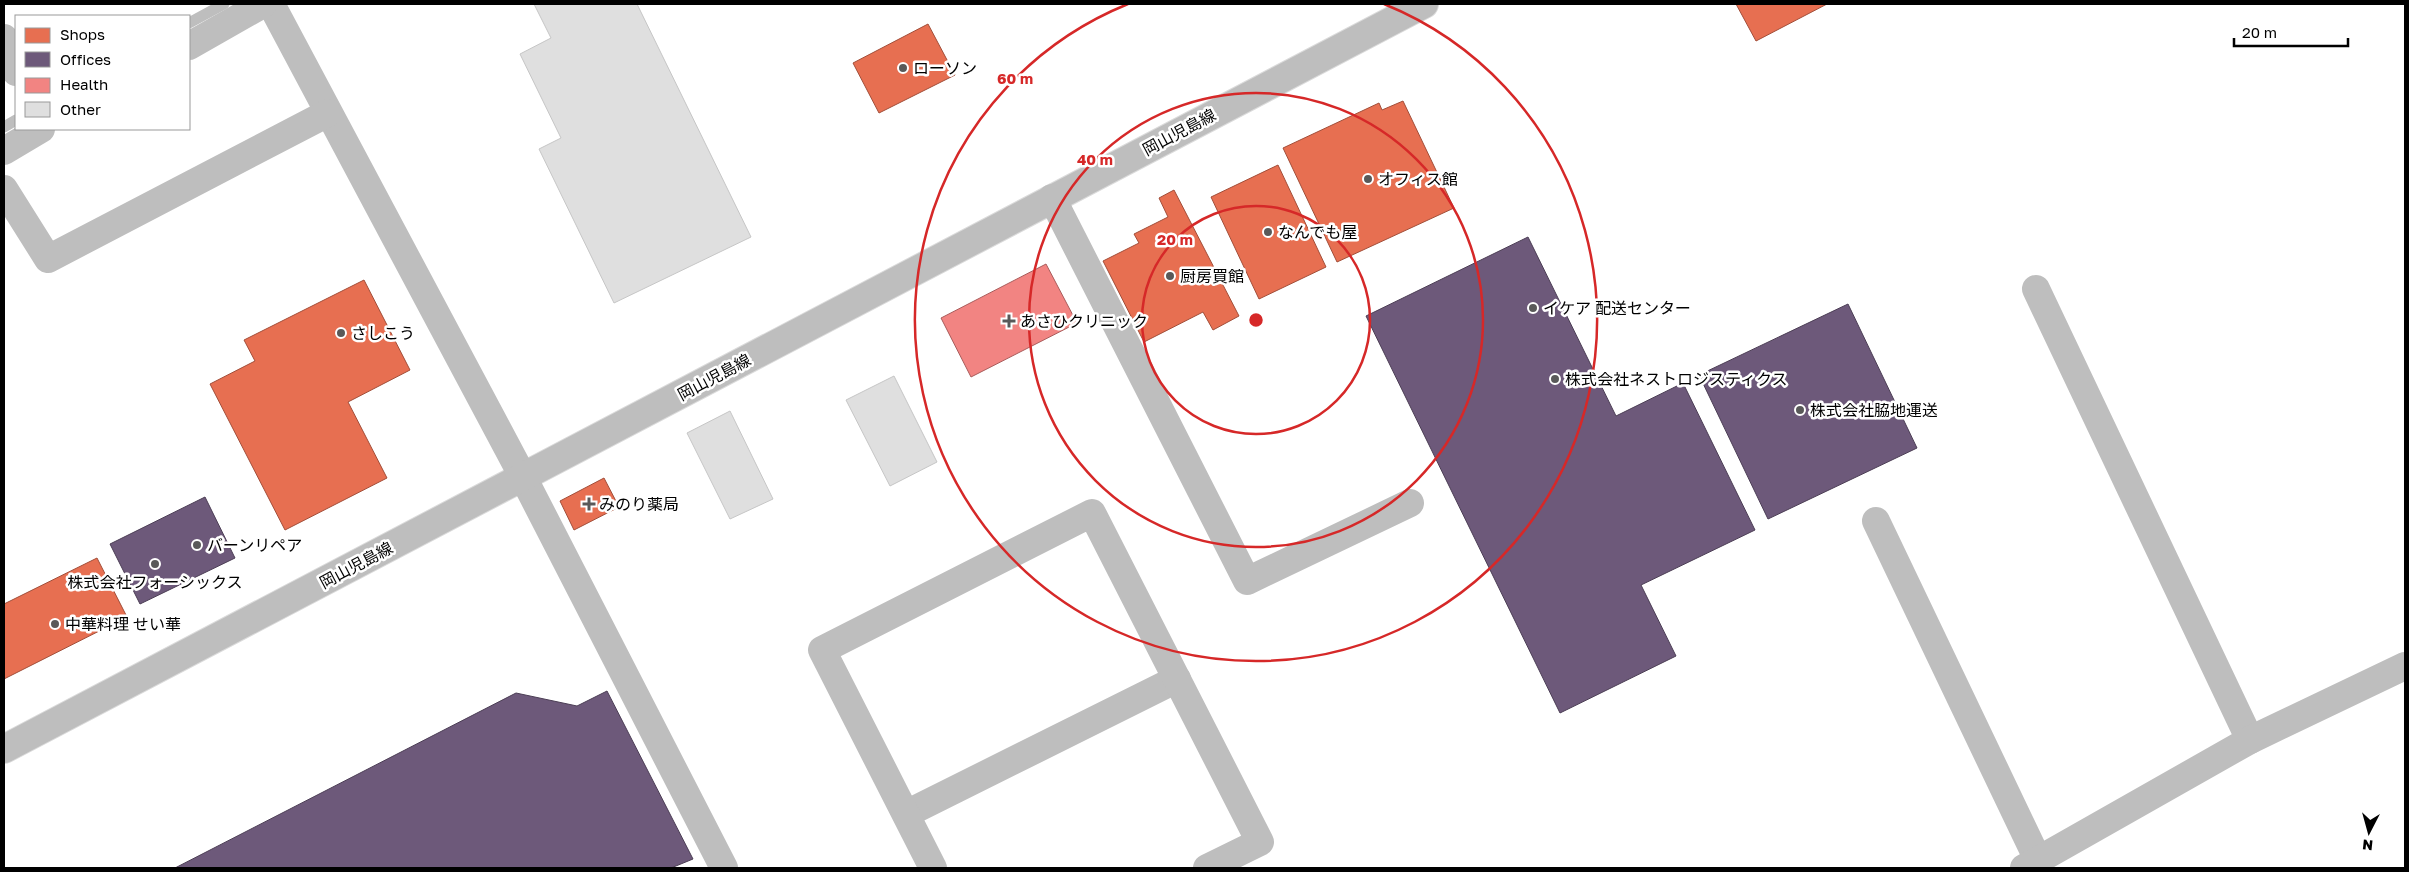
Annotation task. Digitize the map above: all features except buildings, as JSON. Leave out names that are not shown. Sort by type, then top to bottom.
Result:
[{"type":"street","points":[[190,45],[263,4]]},
{"type":"street","points":[[270,4],[523,478],[724,868]]},
{"type":"street","name":"岡山児島線","points":[[4,749],[1424,4]]},
{"type":"street","points":[[4,38],[15,69]]},
{"type":"street","points":[[4,189],[48,259],[328,113]]},
{"type":"street","points":[[4,151],[38,130]]},
{"type":"street","points":[[1052,198],[1247,581],[1410,504]]},
{"type":"street","points":[[2036,289],[2250,740]]},
{"type":"street","points":[[933,868],[822,650],[1092,513],[1260,842],[1208,868]]},
{"type":"street","points":[[1876,521],[2031,864],[2250,740],[2405,666]]},
{"type":"street","points":[[906,814],[1177,679]]},
{"type":"waterway","points":[[190,22],[224,4]]},
{"type":"waterway","points":[[4,127],[15,121]]},
{"type":"place","name":"ローソン","points":[[903,68]]},
{"type":"place","name":"オフィス館","points":[[1368,179]]},
{"type":"place","name":"なんでも屋","points":[[1268,232]]},
{"type":"place","name":"厨房買館","points":[[1170,276]]},
{"type":"place","name":"イケア 配送センター","points":[[1533,308]]},
{"type":"place","name":"あさひクリニック","points":[[1009,321]]},
{"type":"place","name":"さしこう","points":[[341,333]]},
{"type":"place","name":"株式会社ネストロジスティクス","points":[[1555,379]]},
{"type":"place","name":"株式会社脇地運送","points":[[1800,410]]},
{"type":"place","name":"みのり薬局","points":[[589,504]]},
{"type":"place","name":"バーンリペア","points":[[197,545]]},
{"type":"place","name":"株式会社フォーシックス","points":[[155,564]]},
{"type":"place","name":"中華料理 せい華","points":[[55,624]]}]
